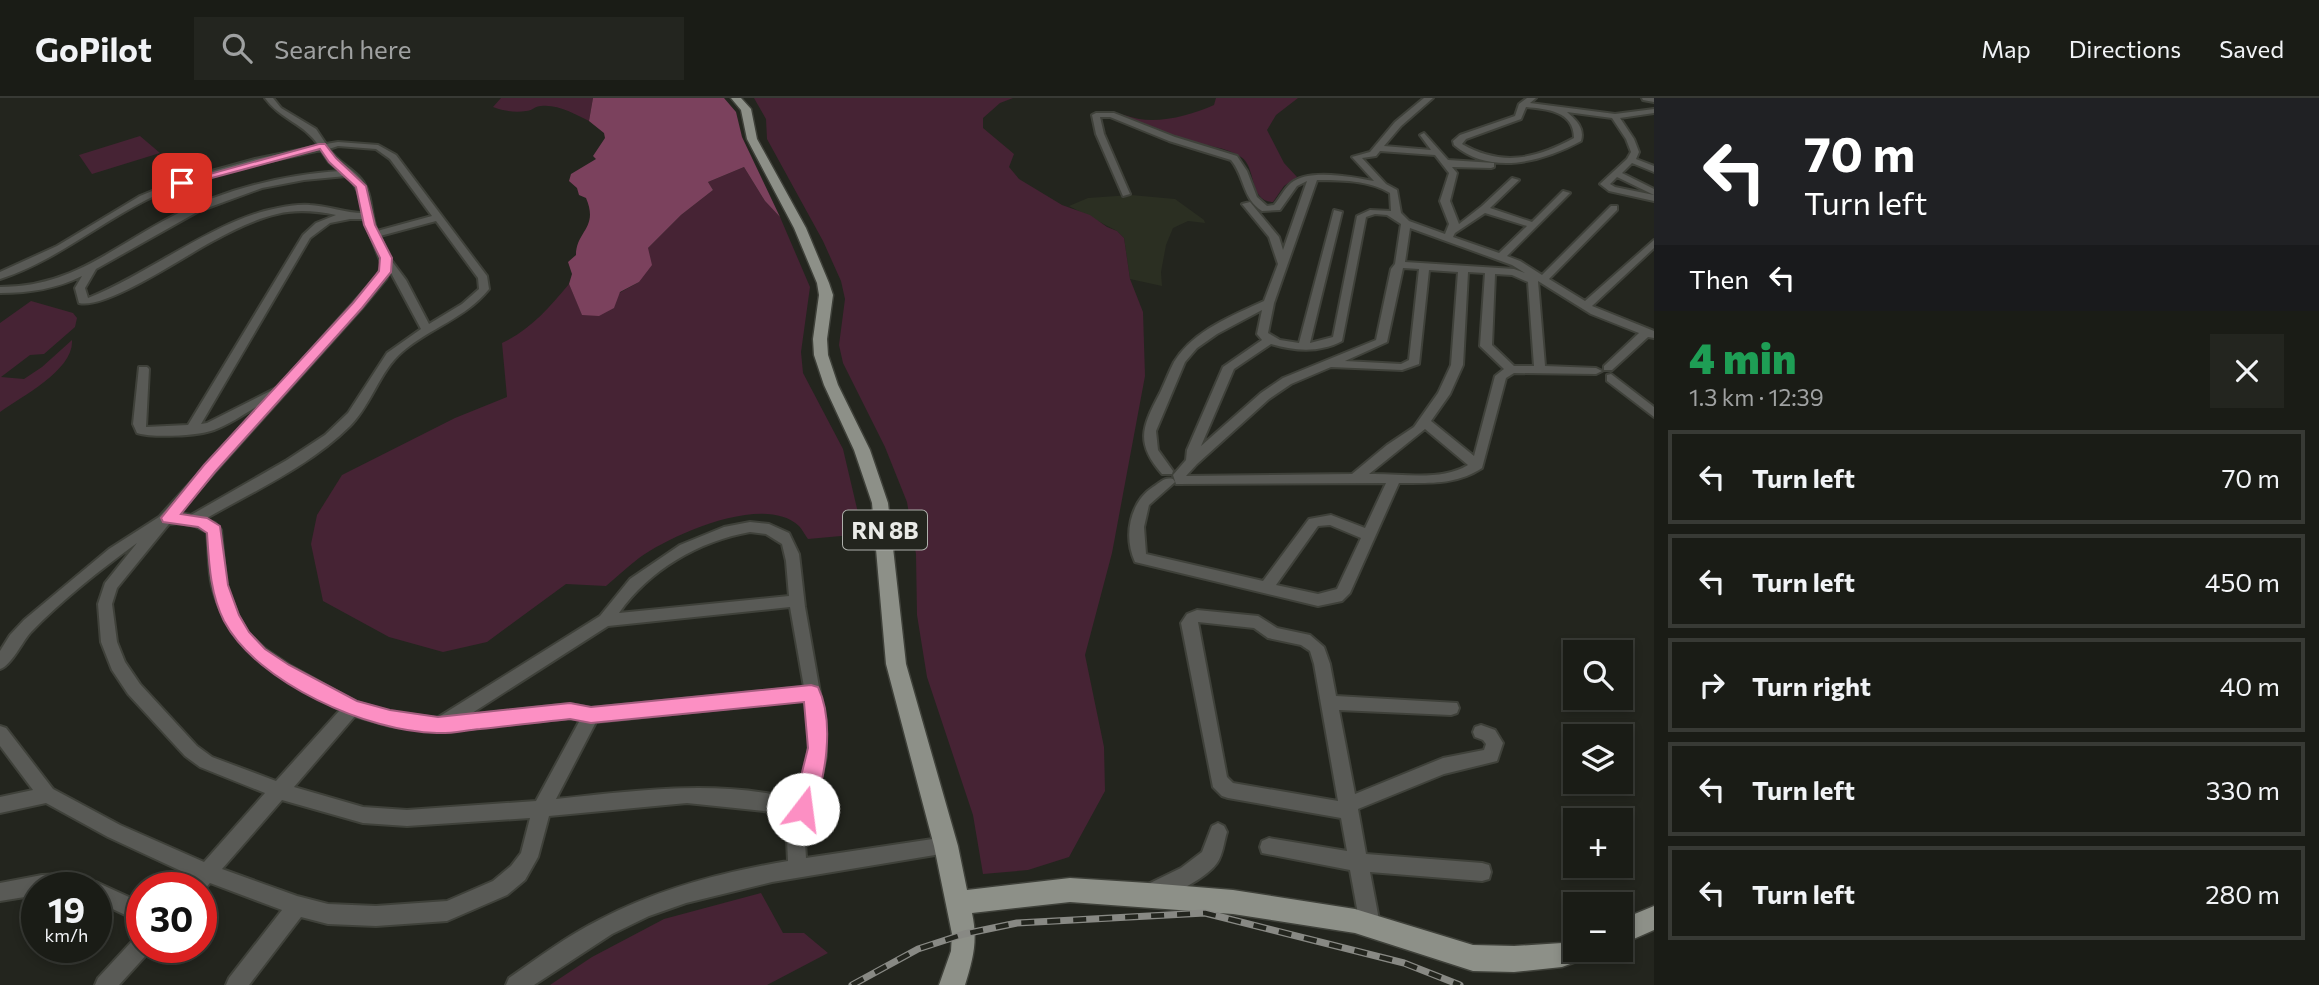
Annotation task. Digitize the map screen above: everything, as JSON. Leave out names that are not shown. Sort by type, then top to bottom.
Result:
[{"type":"main road","name":"RN 8B","points":[[736,98],[746,109],[752,139],[800,228],[823,283],[826,295],[820,339],[821,355],[831,385],[862,450],[880,503],[896,664],[946,846],[964,934],[963,951],[952,985]]},
{"type":"main road","points":[[959,903],[1070,890],[1233,902],[1370,925],[1473,958],[1514,959],[1563,955]]},
{"type":"main road","points":[[1633,927],[1654,918]]},
{"type":"street","points":[[269,98],[278,110],[313,131],[332,160],[361,186],[374,235],[426,329]]},
{"type":"street","points":[[1373,151],[1398,124],[1429,98]]},
{"type":"street","points":[[1505,161],[1479,156],[1458,145],[1457,141],[1518,117],[1523,104],[1532,98]]},
{"type":"street","points":[[1646,98],[1654,100]]},
{"type":"street","points":[[1523,104],[1615,116],[1654,111]]},
{"type":"street","points":[[1444,162],[1488,166],[1505,161],[1532,159],[1578,139],[1576,125],[1559,110]]},
{"type":"street","points":[[1126,194],[1100,134],[1096,115],[1099,113],[1234,158],[1240,164],[1245,185],[1260,206],[1272,210],[1279,206],[1298,181],[1312,178],[1383,184],[1396,188],[1395,211],[1402,220],[1400,265]]},
{"type":"street","points":[[1615,116],[1635,152],[1631,160],[1617,174],[1605,180],[1604,184],[1612,189],[1654,198]]},
{"type":"street","points":[[1424,135],[1453,173],[1445,201],[1454,224],[1450,234]]},
{"type":"street","points":[[0,276],[60,248],[160,190],[255,162],[322,146],[353,143],[385,150],[483,278],[485,285],[481,294],[468,305],[401,346],[382,365],[346,423],[305,453],[191,521]]},
{"type":"street","points":[[1373,151],[1404,157]]},
{"type":"street","points":[[1383,184],[1356,157],[1373,151],[1437,153]]},
{"type":"street","points":[[1631,160],[1654,169]]},
{"type":"street","points":[[0,290],[40,288],[92,268],[172,220],[214,201],[293,177],[349,173]]},
{"type":"street","points":[[1617,174],[1654,192]]},
{"type":"street","points":[[1312,178],[1269,303],[1262,334],[1268,341],[1277,345],[1324,345],[1338,339],[1362,216],[1368,212],[1379,212],[1450,234],[1501,257],[1540,281],[1555,295],[1575,300],[1652,334],[1605,372]]},
{"type":"street","points":[[1450,234],[1475,220],[1483,209],[1515,180]]},
{"type":"street","points":[[1245,185],[1240,195],[1274,237],[1283,265]]},
{"type":"street","points":[[1501,257],[1566,193]]},
{"type":"street","points":[[92,268],[80,288],[83,301],[86,302],[249,221],[304,208],[368,216]]},
{"type":"street","points":[[1540,370],[1540,281],[1614,208]]},
{"type":"street","points":[[1483,209],[1533,225]]},
{"type":"street","points":[[1304,345],[1337,212]]},
{"type":"street","points":[[191,430],[299,247],[315,229],[331,218],[344,214]]},
{"type":"street","points":[[374,235],[437,218]]},
{"type":"street","points":[[1586,306],[1654,243]]},
{"type":"street","points":[[386,258],[387,265],[382,276],[210,468],[124,567],[110,587],[105,604],[106,624],[118,665],[134,689],[191,751],[206,762],[280,791],[363,815],[407,818],[626,799],[700,796],[786,805],[794,811],[794,844],[798,866]]},
{"type":"street","points":[[1395,478],[1343,593],[1337,597],[1308,599],[1265,589],[1140,558],[1136,548],[1140,508],[1147,497],[1174,477],[1265,396],[1287,382],[1381,342],[1396,268],[1400,265],[1514,272],[1540,281]]},
{"type":"street","points":[[1329,364],[1402,367],[1415,362],[1424,265]]},
{"type":"street","points":[[1357,477],[1425,422],[1444,394],[1457,365],[1464,268]]},
{"type":"street","points":[[1490,271],[1486,346],[1511,369]]},
{"type":"street","points":[[1269,303],[1199,342],[1180,361],[1152,421],[1148,436],[1152,454],[1174,477],[1456,477],[1473,471],[1477,465],[1501,376],[1511,369],[1605,372],[1654,413]]},
{"type":"street","points":[[1192,461],[1193,450],[1229,367],[1268,341]]},
{"type":"street","points":[[143,369],[141,430],[150,433],[191,430],[221,423],[254,400],[285,387]]},
{"type":"street","points":[[1425,422],[1477,465]]},
{"type":"street","points":[[0,663],[16,639],[44,610],[136,536],[169,518],[209,525],[217,535],[219,585],[231,617],[243,637],[259,654],[282,670],[352,708],[390,719],[438,725],[570,711],[591,715],[811,693]]},
{"type":"street","points":[[1265,589],[1314,522],[1331,520],[1370,536]]},
{"type":"street","points":[[438,725],[605,620],[636,582],[670,557],[715,535],[751,528],[772,530],[783,536],[789,544],[817,720],[818,748],[809,792],[796,825]]},
{"type":"street","points":[[605,620],[796,601]]},
{"type":"street","points":[[1370,925],[1347,808],[1322,664],[1312,642],[1273,634],[1258,622],[1197,616],[1189,623],[1219,781],[1223,787],[1347,808],[1443,766],[1491,755],[1495,743],[1489,735],[1481,732]]},
{"type":"street","points":[[1329,702],[1451,708]]},
{"type":"street","points":[[208,872],[352,708]]},
{"type":"street","points":[[217,884],[328,914],[376,916],[447,911],[475,901],[500,888],[529,857],[542,807],[591,715]]},
{"type":"street","points":[[0,733],[47,795],[187,872]]},
{"type":"street","points":[[0,805],[47,795]]},
{"type":"street","points":[[1148,895],[1188,874],[1210,858],[1218,832]]},
{"type":"street","points":[[516,985],[606,926],[727,882],[798,866],[946,846]]},
{"type":"street","points":[[1269,846],[1358,862],[1482,872]]},
{"type":"street","points":[[0,892],[21,888]]},
{"type":"street","points":[[236,985],[297,906]]},
{"type":"street","points":[[105,985],[126,962]]},
{"type":"shaded area","points":[[501,98],[593,98],[589,121],[554,107],[539,106],[518,112],[493,107]]},
{"type":"shaded area","points":[[593,98],[724,98],[736,112],[742,137],[780,217],[765,201],[744,167],[708,182],[713,190],[681,215],[648,248],[652,265],[639,282],[620,292],[614,308],[599,316],[582,315],[569,284],[572,274],[568,262],[576,255],[579,240],[590,216],[586,198],[579,195],[577,188],[569,181],[571,174],[596,159],[593,156],[605,138],[604,133],[589,121]]},
{"type":"shaded area","points":[[754,98],[1013,98],[1000,103],[983,118],[983,128],[1014,154],[1009,167],[1019,179],[1062,205],[1090,215],[1124,238],[1130,279],[1143,312],[1145,376],[1112,553],[1085,655],[1104,747],[1105,791],[1069,857],[1028,870],[983,874],[973,815],[927,677],[917,615],[916,554],[907,502],[885,447],[843,363],[839,345],[845,299],[841,281],[823,241],[767,139],[766,119]]},
{"type":"shaded area","points":[[1216,98],[1298,98],[1276,115],[1267,130],[1284,163],[1297,177],[1284,186],[1273,202],[1260,196],[1249,168],[1241,157],[1107,111],[1139,119],[1167,119],[1214,105]]},
{"type":"shaded area","points":[[140,136],[160,153],[92,174],[79,155]]},
{"type":"shaded area","points":[[744,167],[765,201],[780,217],[810,287],[801,352],[803,373],[843,449],[863,534],[808,539],[799,526],[783,517],[764,514],[718,521],[694,529],[654,549],[606,586],[566,584],[487,642],[443,652],[389,637],[323,601],[311,544],[317,515],[342,475],[455,418],[507,397],[502,343],[530,325],[569,284],[582,314],[639,282],[648,248],[681,215],[713,190],[708,182]]},
{"type":"shaded area","points":[[1131,195],[1175,199],[1204,220],[1205,223],[1188,221],[1173,228],[1166,245],[1161,272],[1162,286],[1130,279],[1124,238],[1117,231],[1069,206],[1088,198]]},
{"type":"shaded area","points":[[31,301],[73,313],[77,318],[75,327],[44,354],[30,355],[1,377],[24,379],[72,340],[70,351],[56,372],[0,412],[0,323]]},
{"type":"shaded area","points":[[761,893],[783,933],[804,933],[828,953],[767,985],[550,985],[592,957],[664,919]]},
{"type":"railway","points":[[852,985],[918,949],[964,934],[1017,923],[1205,913],[1404,963],[1460,985]]},
{"type":"route","points":[[182,183],[322,146],[332,160],[361,186],[370,225],[386,258],[385,272],[358,306],[210,468],[169,518],[201,522],[214,530],[217,535],[219,585],[231,617],[243,637],[259,654],[282,670],[352,708],[390,719],[438,725],[570,711],[591,715],[811,693],[817,720],[818,748],[803,809]]}]
